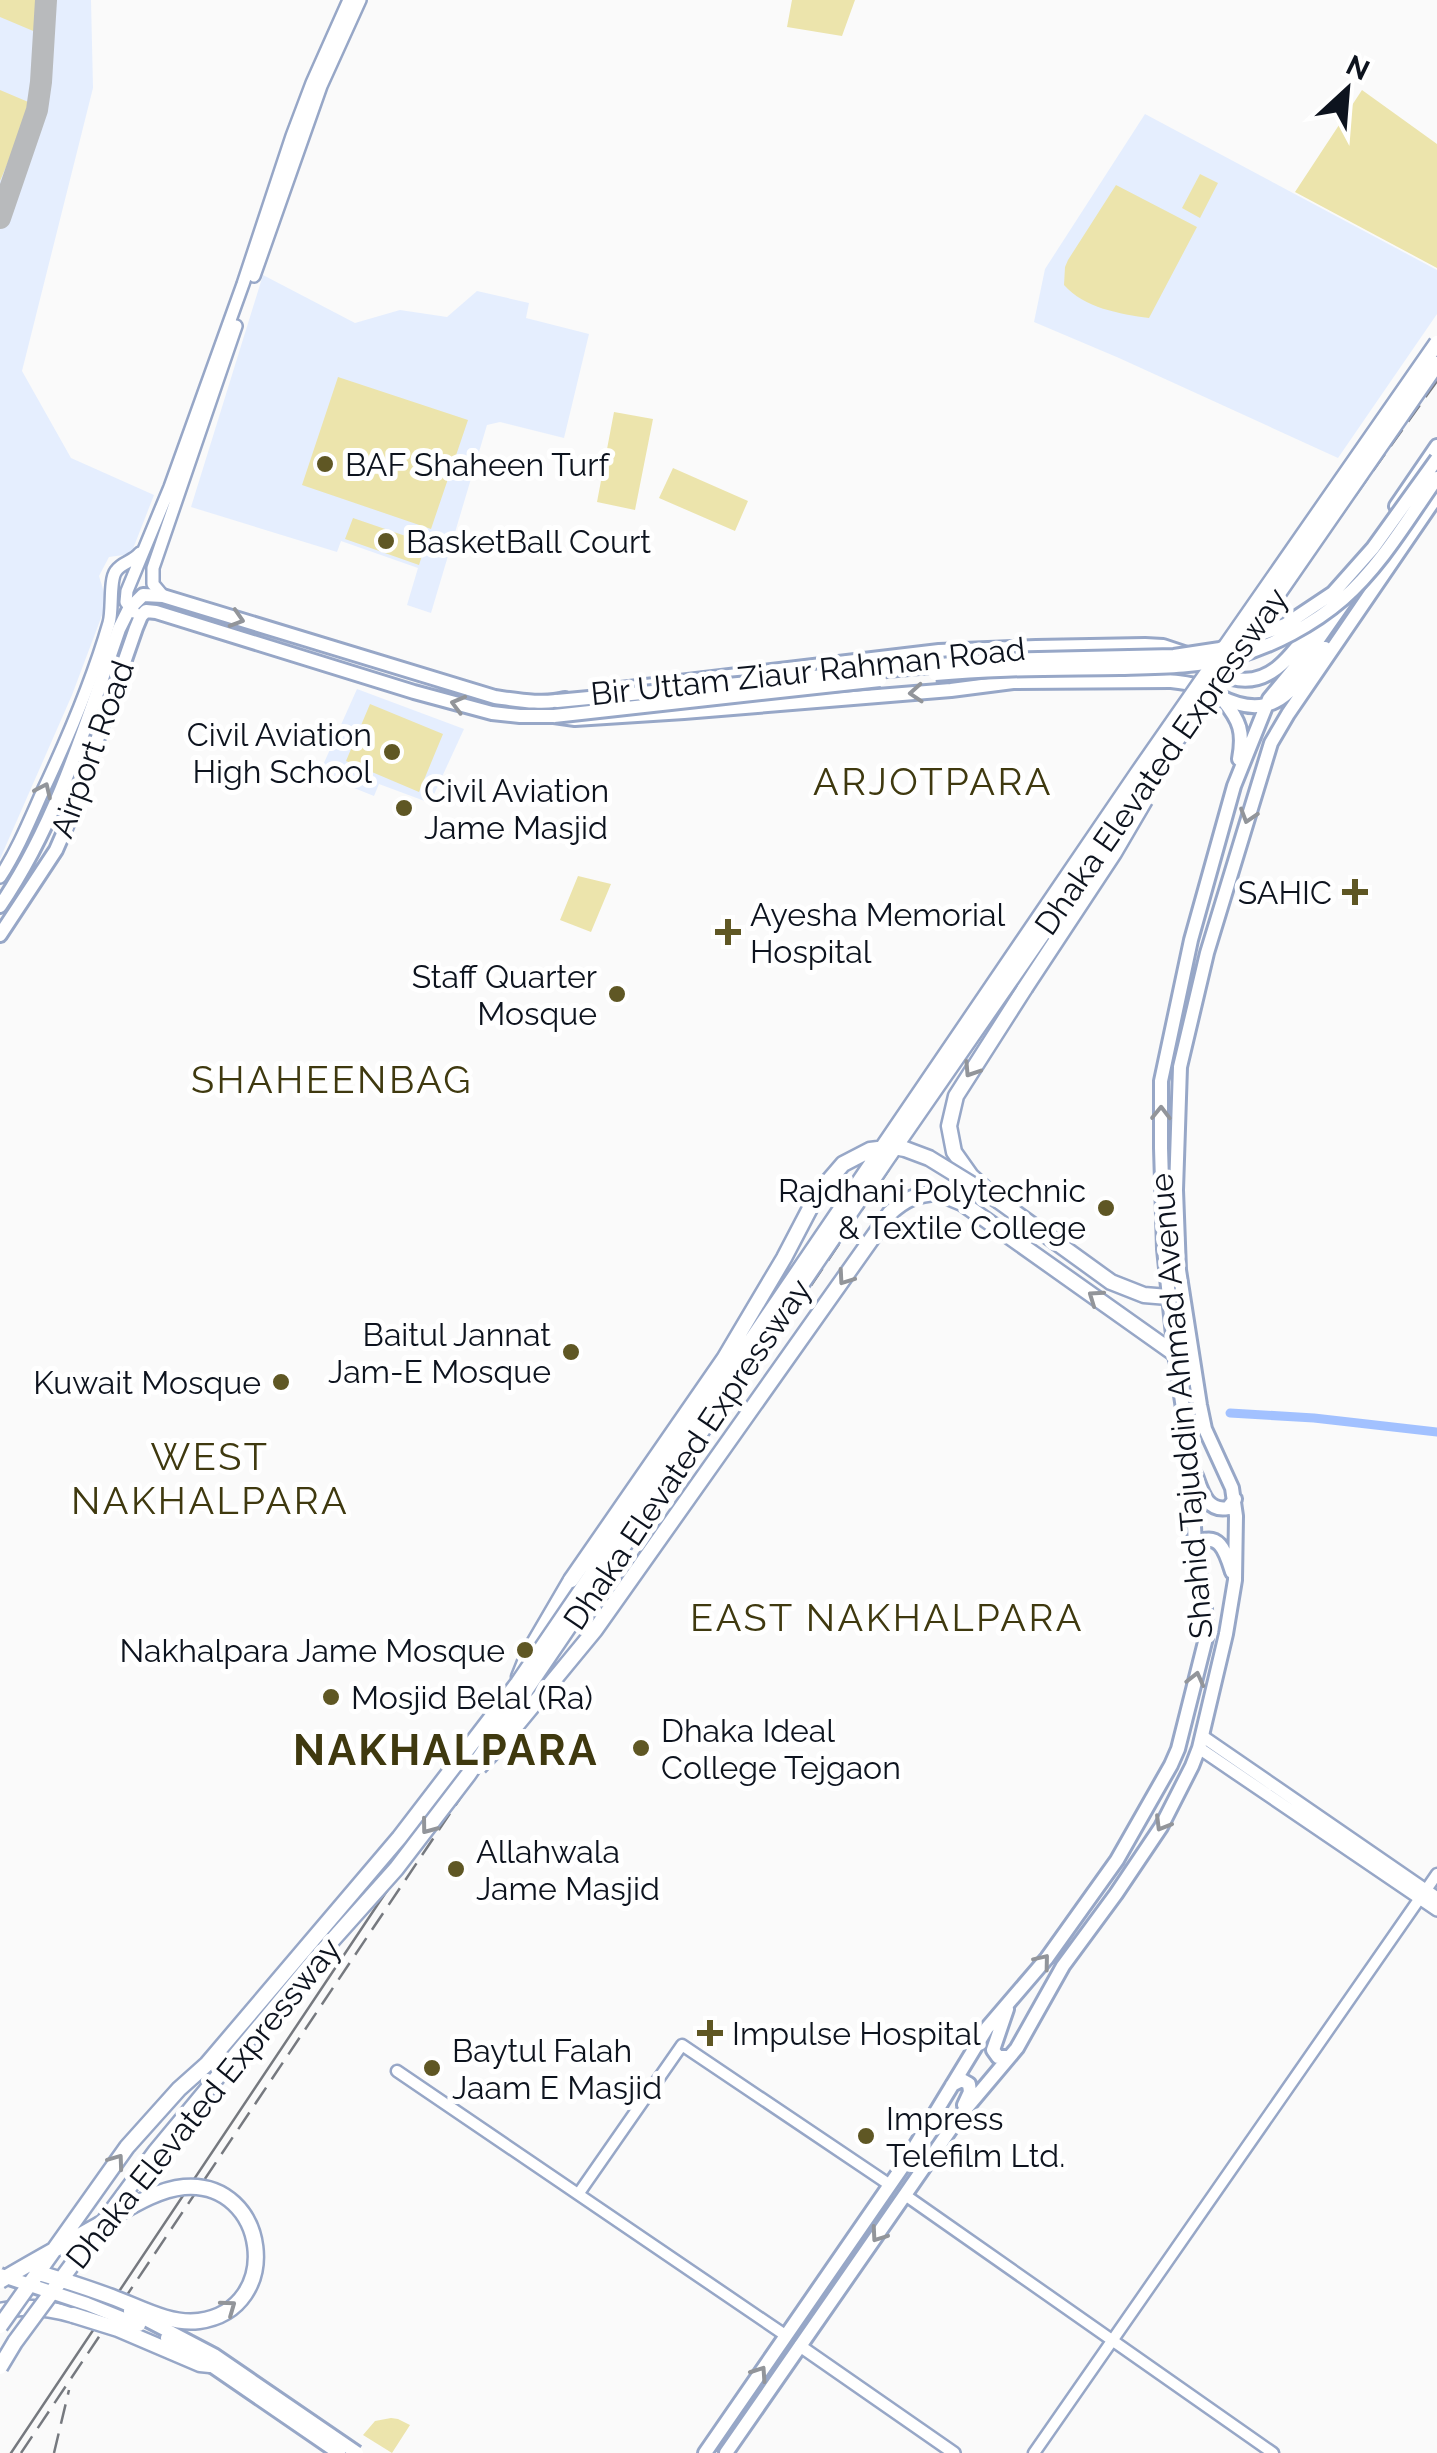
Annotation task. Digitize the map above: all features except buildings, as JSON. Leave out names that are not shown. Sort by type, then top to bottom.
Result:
[{"type":"highway","name":"Dhaka Elevated Expressway","points":[[0,2326],[127,2147],[207,2064],[399,1838],[518,1682],[1137,774],[1437,343]]},
{"type":"highway","name":"Dhaka Elevated Expressway","points":[[0,2367],[156,2151],[312,1962],[396,1869],[468,1774],[1437,364]]},
{"type":"highway","points":[[1000,1201],[971,1176],[954,1152],[949,1134],[952,1108],[961,1086],[1128,830],[1161,763]]},
{"type":"highway","points":[[518,1682],[529,1652],[570,1580],[724,1359],[818,1193],[842,1164],[860,1154],[894,1147],[929,1158],[1000,1201],[1112,1282],[1144,1294],[1168,1296]]},
{"type":"highway","points":[[468,1774],[494,1752],[596,1630],[890,1213],[903,1201],[938,1193],[962,1203],[1175,1354]]},
{"type":"highway","points":[[2,2273],[14,2272],[28,2264],[131,2207],[177,2188],[201,2188],[225,2197],[244,2216],[256,2246],[256,2268],[243,2296],[224,2313],[204,2321],[172,2320],[24,2270],[2,2273]]},
{"type":"highway","points":[[0,2311],[59,2311],[118,2329],[210,2366]]},
{"type":"main road","points":[[0,877],[57,761],[110,622],[170,488],[244,284],[292,136],[349,0]]},
{"type":"main road","points":[[0,906],[53,811],[119,629],[139,612],[298,148],[360,0]]},
{"type":"main road","points":[[1266,706],[1340,609],[1396,506],[1437,446]]},
{"type":"main road","points":[[557,701],[994,660],[1174,656],[1220,649],[1284,625],[1333,593],[1380,539],[1437,459]]},
{"type":"main road","points":[[554,716],[942,674],[1164,666],[1233,657],[1272,643],[1342,600],[1362,580],[1437,478]]},
{"type":"main road","points":[[1266,706],[1290,691],[1380,580],[1437,496]]},
{"type":"main road","name":"Bir Uttam Ziaur Rahman Road","points":[[145,595],[163,596],[495,697],[557,701],[622,688],[920,654],[1036,646],[1162,646],[1232,678],[1253,680],[1278,668],[1331,604],[1396,506]]},
{"type":"main road","points":[[110,622],[114,573],[135,559],[150,535]]},
{"type":"main road","points":[[153,568],[153,584],[163,596]]},
{"type":"main road","name":"Shahid Tajuddin Ahmad Avenue","points":[[726,2453],[960,2117],[1017,2048],[1063,1966],[1161,1827],[1192,1766],[1226,1634],[1237,1549],[1235,1500],[1206,1429],[1179,1270],[1176,1190],[1180,1067],[1204,968],[1266,755],[1284,720],[1380,580]]},
{"type":"main road","points":[[130,582],[126,602],[139,612]]},
{"type":"main road","name":"Bir Uttam Ziaur Rahman Road","points":[[139,612],[156,612],[492,713],[520,716],[575,719],[684,712],[1013,682],[1170,681],[1213,691],[1242,706],[1266,706]]},
{"type":"main road","name":"Airport Road","points":[[0,935],[56,850],[70,818],[139,612]]},
{"type":"main road","points":[[1219,696],[1239,721],[1241,730],[1234,786]]},
{"type":"main road","name":"Shahid Tajuddin Ahmad Avenue","points":[[704,2453],[890,2185],[987,2028],[1046,1958],[1118,1860],[1178,1749],[1206,1638],[1190,1457],[1164,1249],[1161,1081],[1191,940],[1234,786],[1266,706]]},
{"type":"main road","points":[[1190,1457],[1205,1499],[1212,1506],[1222,1510],[1235,1500]]},
{"type":"main road","points":[[1195,1544],[1204,1539],[1222,1545],[1235,1580]]},
{"type":"main road","points":[[1200,1742],[1428,1895],[1437,1910]]},
{"type":"main road","points":[[1008,2057],[998,2057],[993,2050],[1011,2001]]},
{"type":"main road","points":[[952,2085],[962,2080],[971,2087],[960,2117]]},
{"type":"main road","points":[[2,2273],[170,2339],[339,2453]]},
{"type":"main road","points":[[2,2273],[92,2295],[188,2339],[357,2453]]},
{"type":"main road","points":[[800,2346],[954,2453]]},
{"type":"street","points":[[1034,2453],[1428,1895],[1437,1874]]},
{"type":"street","points":[[579,2193],[682,2045],[890,2185]]},
{"type":"street","points":[[396,2070],[785,2335]]},
{"type":"street","points":[[905,2196],[1273,2453]]},
{"type":"shaded area","points":[[0,0],[91,0],[93,88],[22,371],[71,458],[154,495],[131,554],[109,557],[99,576],[107,602],[72,695],[0,859]]},
{"type":"shaded area","points":[[0,0],[39,0],[38,33],[0,17]]},
{"type":"shaded area","points":[[792,0],[855,0],[842,36],[787,27]]},
{"type":"shaded area","points":[[0,90],[33,104],[0,181]]},
{"type":"shaded area","points":[[1362,90],[1437,144],[1437,268],[1295,192]]},
{"type":"shaded area","points":[[1145,114],[1437,270],[1437,314],[1338,458],[1034,322],[1045,269]]},
{"type":"shaded area","points":[[1200,174],[1218,183],[1200,218],[1182,208]]},
{"type":"shaded area","points":[[1116,185],[1197,227],[1149,318],[1092,304],[1064,285],[1068,260]]},
{"type":"shaded area","points":[[263,275],[355,323],[400,310],[447,317],[477,291],[529,303],[526,318],[589,334],[564,438],[500,422],[487,425],[431,613],[407,605],[418,568],[341,541],[337,552],[191,507]]},
{"type":"shaded area","points":[[338,377],[468,420],[431,529],[302,485]]},
{"type":"shaded area","points":[[614,412],[653,419],[635,510],[597,502]]},
{"type":"shaded area","points":[[673,468],[748,501],[735,531],[659,498]]},
{"type":"shaded area","name":"BasketBall Court","points":[[353,518],[426,543],[419,565],[345,539]]},
{"type":"shaded area","name":"Civil Aviation High School","points":[[357,689],[464,729],[430,803],[379,784],[374,796],[319,774]]},
{"type":"shaded area","points":[[370,704],[443,734],[419,792],[346,761]]},
{"type":"shaded area","points":[[578,876],[611,884],[591,932],[560,920]]},
{"type":"shaded area","points":[[391,2418],[410,2425],[392,2453],[363,2435],[375,2421]]},
{"type":"waterway","points":[[1230,1413],[1437,1432]]},
{"type":"taxiway","points":[[0,218],[37,110],[46,0]]},
{"type":"tram line","points":[[11,2453],[378,1904],[1018,964],[1437,367]]},
{"type":"railway","points":[[21,2453],[626,1551],[757,1366],[1024,969],[1437,381]]},
{"type":"railway","points":[[54,2453],[69,2390]]},
{"type":"place","name":"BAF Shaheen Turf","points":[[325,464]]},
{"type":"place","name":"BasketBall Court","points":[[386,541]]},
{"type":"place","name":"Civil Aviation High School","points":[[392,752]]},
{"type":"place","name":"Civil Aviation Jame Masjid","points":[[404,808]]},
{"type":"place","name":"SAHIC","points":[[1355,892]]},
{"type":"place","name":"Ayesha Memorial Hospital","points":[[728,932]]},
{"type":"place","name":"Staff Quarter Mosque","points":[[617,994]]},
{"type":"place","name":"Rajdhani Polytechnic & Textile College","points":[[1106,1208]]},
{"type":"place","name":"Baitul Jannat Jam-E Mosque","points":[[571,1352]]},
{"type":"place","name":"Kuwait Mosque","points":[[281,1382]]},
{"type":"place","name":"Nakhalpara Jame Mosque","points":[[525,1650]]},
{"type":"place","name":"Mosjid Belal (Ra)","points":[[331,1697]]},
{"type":"place","name":"Dhaka Ideal College Tejgaon","points":[[641,1748]]},
{"type":"place","name":"Allahwala Jame Masjid","points":[[456,1869]]},
{"type":"place","name":"Impulse Hospital","points":[[710,2033]]},
{"type":"place","name":"Baytul Falah Jaam E Masjid","points":[[432,2068]]},
{"type":"place","name":"Impress Telefilm Ltd.","points":[[866,2136]]},
{"type":"district","name":"ARJOTPARA","points":[[933,781]]},
{"type":"district","name":"SHAHEENBAG","points":[[332,1079]]},
{"type":"district","name":"WEST NAKHALPARA","points":[[210,1478]]},
{"type":"district","name":"EAST NAKHALPARA","points":[[887,1617]]},
{"type":"district","name":"NAKHALPARA","points":[[446,1750]]}]
